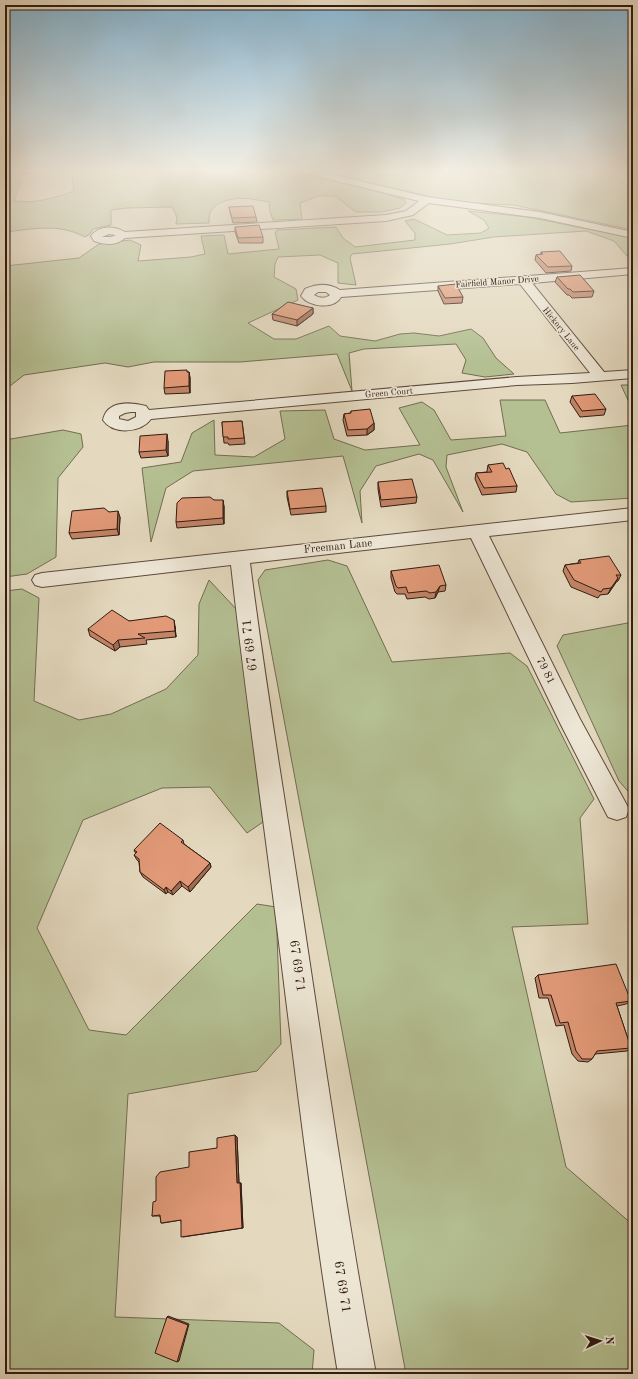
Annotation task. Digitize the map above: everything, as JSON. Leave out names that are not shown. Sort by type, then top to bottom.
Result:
[{"type":"street","points":[[122,235],[132,234]]},
{"type":"street","name":"Fairfield Manor Drive","points":[[337,294],[633,271]]},
{"type":"street","name":"Hickory Lane","points":[[523,280],[600,377]]},
{"type":"street","name":"Green Court","points":[[144,415],[517,381],[633,374]]},
{"type":"street","name":"Freeman Lane","points":[[42,580],[633,514]]},
{"type":"street","name":"79 81","points":[[477,531],[572,726],[617,809]]},
{"type":"street","name":"67 69 71","points":[[240,558],[254,677],[279,842],[337,1260],[357,1374]]},
{"type":"green space","points":[[78,234],[89,234],[85,237]]},
{"type":"green space","points":[[276,234],[341,234],[355,247],[415,240],[415,234],[535,234],[494,237],[450,244],[352,254],[350,258],[356,285],[338,283],[338,263],[320,255],[278,257],[275,264],[274,277],[296,289],[298,300],[248,323],[274,339],[296,339],[329,326],[340,336],[375,341],[400,334],[414,333],[439,336],[471,329],[483,338],[496,358],[514,374],[485,377],[462,373],[466,360],[456,344],[364,349],[349,353],[352,391],[337,354],[240,362],[154,362],[128,367],[105,363],[24,375],[5,390],[5,266],[79,258],[99,244],[130,240],[141,245],[138,261],[191,257],[205,254],[201,236],[224,235],[228,254],[279,249]]},
{"type":"green space","points":[[595,234],[615,234],[633,238],[633,257],[627,256],[614,241]]},
{"type":"green space","points":[[621,385],[633,385],[633,411]]},
{"type":"green space","points":[[500,400],[545,400],[560,433],[633,425],[633,498],[571,502],[556,494],[527,452],[502,444],[447,455],[446,467],[463,512],[433,460],[419,454],[376,466],[360,491],[362,523],[343,456],[193,471],[166,488],[151,542],[142,468],[181,462],[192,433],[214,420],[215,455],[254,457],[285,439],[280,411],[325,410],[334,439],[365,450],[420,445],[399,408],[422,402],[434,410],[451,440],[506,436]]},
{"type":"green space","points":[[63,430],[81,434],[83,447],[58,478],[56,557],[27,574],[5,577],[5,440]]},
{"type":"green space","points":[[328,560],[347,566],[392,662],[510,653],[527,666],[594,799],[580,818],[588,924],[512,927],[566,1167],[633,1225],[633,1374],[406,1374],[258,580],[265,570]]},
{"type":"green space","points":[[209,580],[238,611],[263,822],[247,833],[210,787],[162,788],[83,820],[37,928],[89,1030],[126,1035],[257,904],[276,907],[281,1044],[257,1071],[128,1094],[115,1317],[279,1323],[314,1350],[312,1374],[5,1374],[5,591],[22,589],[39,598],[34,701],[79,720],[111,714],[166,689],[198,655],[199,604]]},
{"type":"green space","points":[[633,622],[633,797],[619,781],[557,646],[563,635]]},
{"type":"building","points":[[237,234],[262,234],[263,237],[238,238]]},
{"type":"building","points":[[560,251],[572,266],[548,267],[536,255],[543,254],[541,252]]},
{"type":"building","points":[[580,275],[594,291],[573,292],[568,289],[557,277]]},
{"type":"building","points":[[456,284],[463,297],[445,298],[438,286]]},
{"type":"building","points":[[288,302],[313,308],[297,320],[272,314]]},
{"type":"building","points":[[187,370],[187,372],[189,372],[189,386],[164,388],[165,371]]},
{"type":"building","points":[[595,394],[606,409],[582,411],[572,396]]},
{"type":"building","points":[[370,409],[374,423],[367,429],[348,430],[344,414],[351,413],[351,411]]},
{"type":"building","points":[[242,421],[244,438],[228,439],[228,437],[223,437],[222,422]]},
{"type":"building","points":[[167,434],[166,450],[139,452],[140,436]]},
{"type":"building","points":[[503,463],[506,469],[509,468],[517,486],[484,488],[476,473],[492,472],[488,465]]},
{"type":"building","points":[[412,479],[417,497],[381,500],[378,482]]},
{"type":"building","points":[[322,488],[326,506],[290,509],[287,491]]},
{"type":"building","points":[[210,497],[214,500],[223,500],[223,518],[176,522],[177,503],[182,498]]},
{"type":"building","points":[[104,508],[109,512],[118,511],[117,529],[69,533],[72,511]]},
{"type":"building","points":[[609,556],[621,575],[616,575],[618,578],[611,588],[603,589],[601,592],[574,580],[565,565],[581,563],[579,560]]},
{"type":"building","points":[[439,565],[446,585],[440,586],[436,592],[430,593],[426,591],[408,593],[406,587],[398,588],[391,571]]},
{"type":"building","points":[[112,610],[129,621],[166,616],[174,620],[175,631],[138,634],[145,638],[118,640],[113,645],[88,629]]},
{"type":"building","points":[[160,823],[183,840],[181,842],[210,863],[188,887],[180,881],[171,891],[166,887],[164,890],[140,872],[139,859],[134,855],[137,852],[134,850]]},
{"type":"building","points":[[616,964],[631,1001],[616,1003],[631,1048],[597,1051],[592,1059],[582,1059],[576,1051],[568,1022],[560,1023],[551,995],[543,995],[538,975]]},
{"type":"building","points":[[235,1135],[237,1183],[240,1183],[242,1228],[181,1237],[181,1220],[161,1223],[160,1215],[152,1216],[153,1202],[156,1201],[156,1177],[160,1172],[189,1167],[189,1152],[217,1148],[217,1138]]},
{"type":"building","points":[[167,1317],[188,1325],[177,1362],[155,1353]]}]
